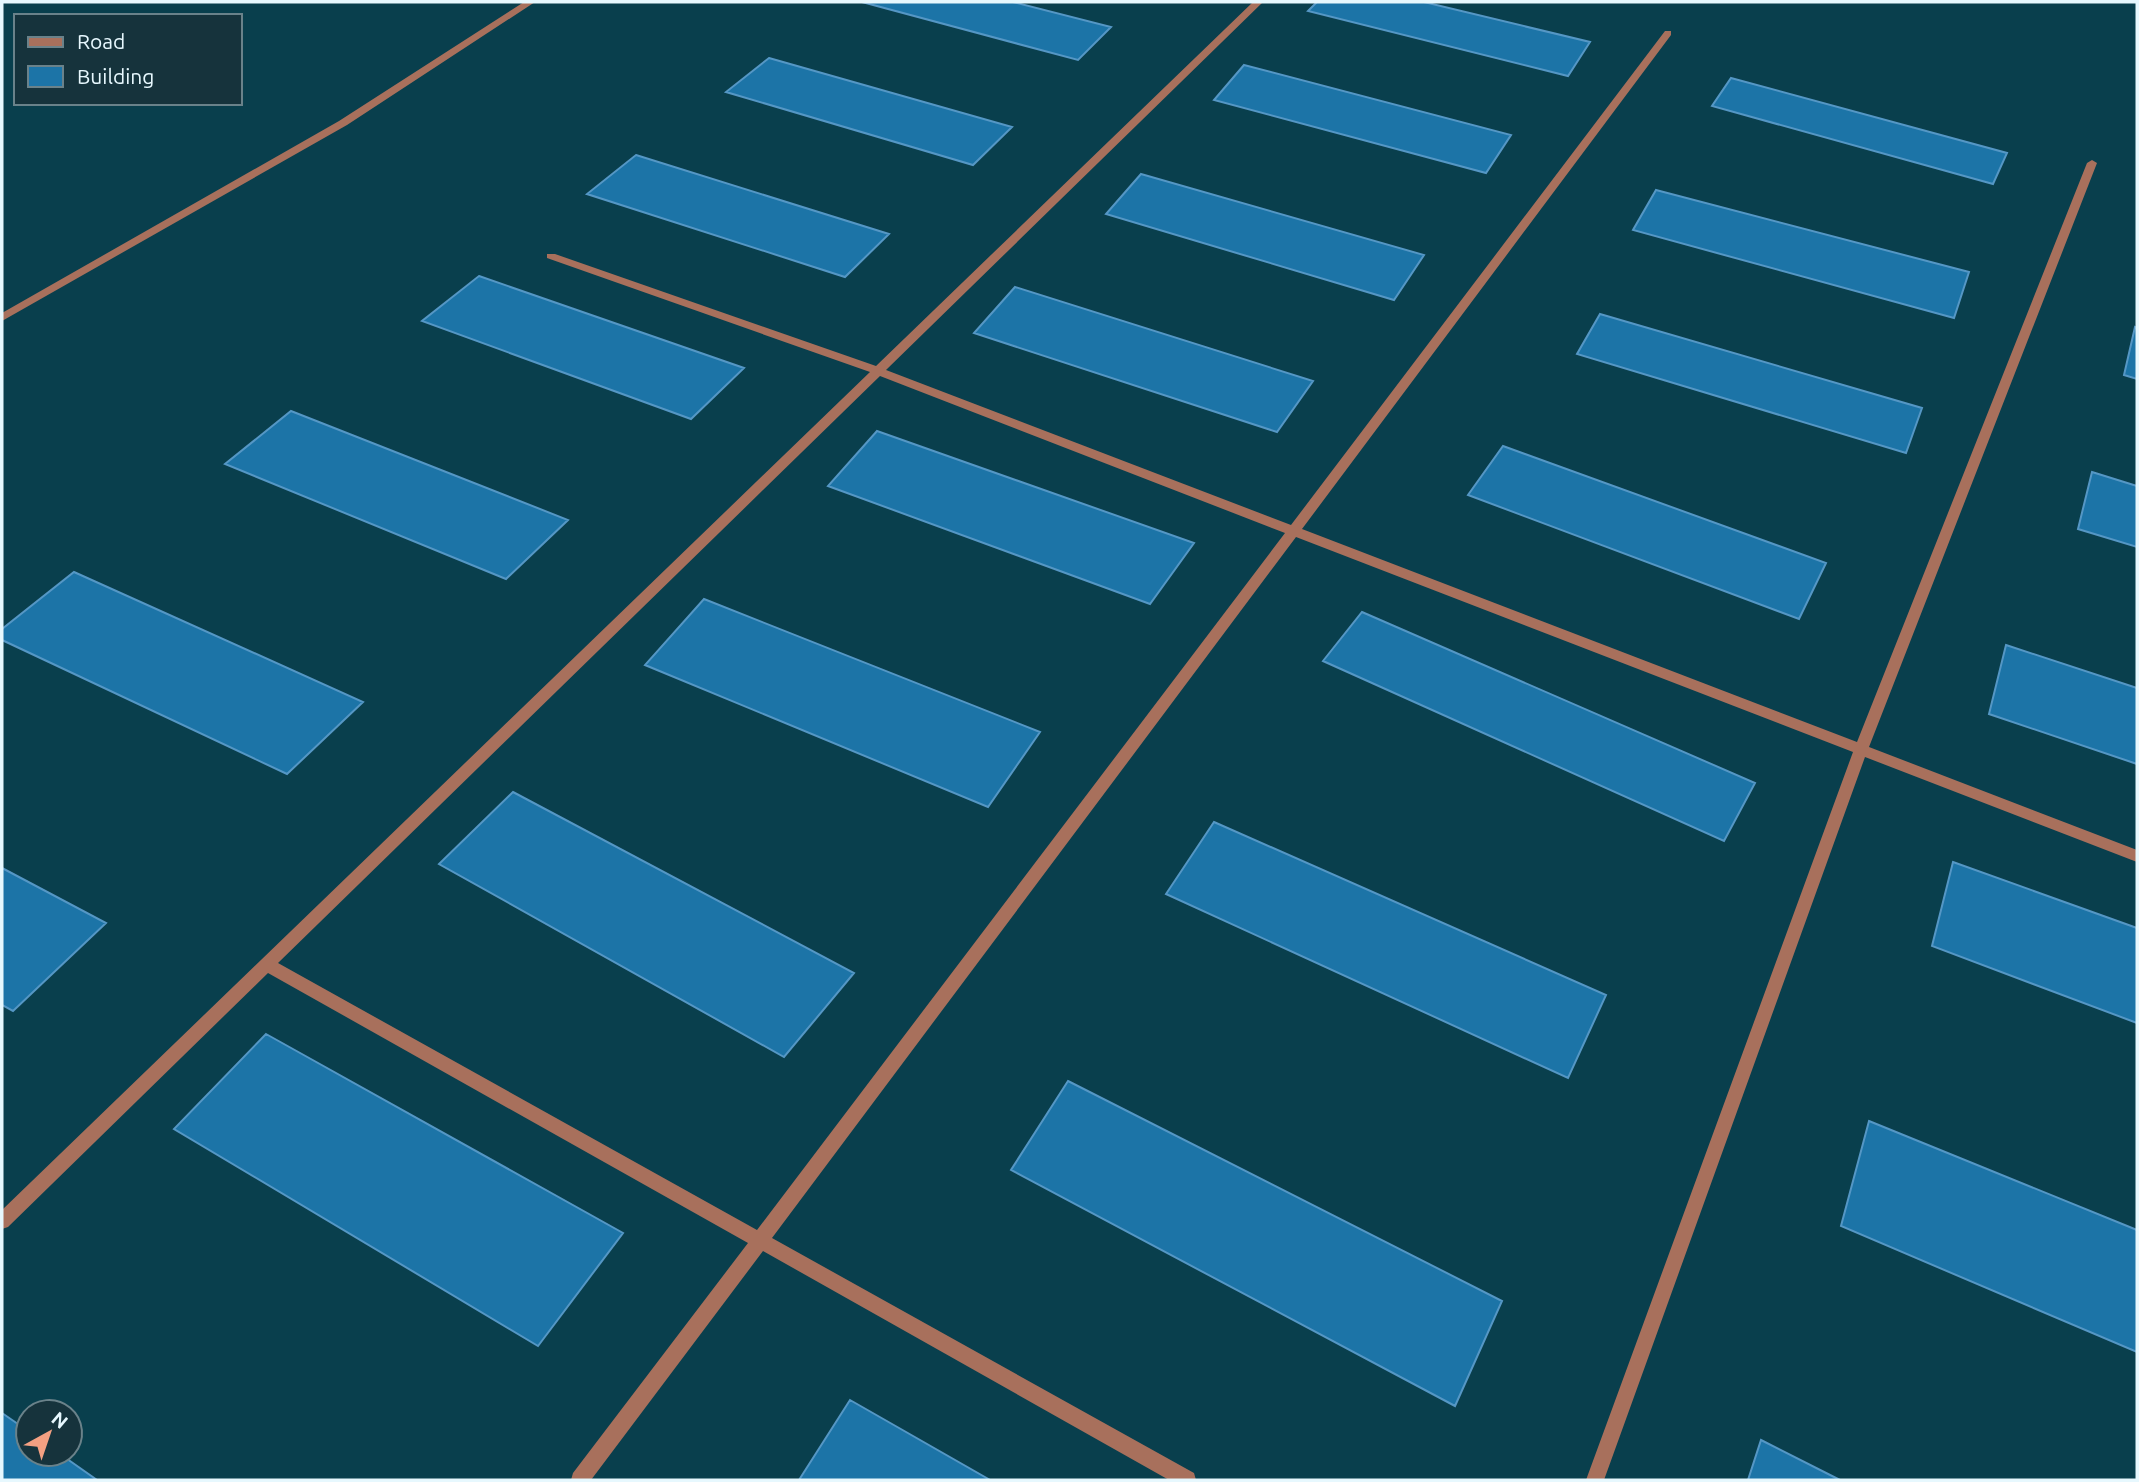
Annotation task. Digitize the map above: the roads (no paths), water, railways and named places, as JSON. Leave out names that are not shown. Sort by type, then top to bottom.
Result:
[{"type":"street","points":[[2,318],[343,123],[530,2]]},
{"type":"street","points":[[2,1221],[1258,2]]},
{"type":"street","points":[[580,1480],[1668,33]]},
{"type":"street","points":[[1595,1480],[1861,750],[2092,163]]},
{"type":"street","points":[[551,256],[877,371],[2137,856]]},
{"type":"street","points":[[266,964],[1187,1480]]}]
